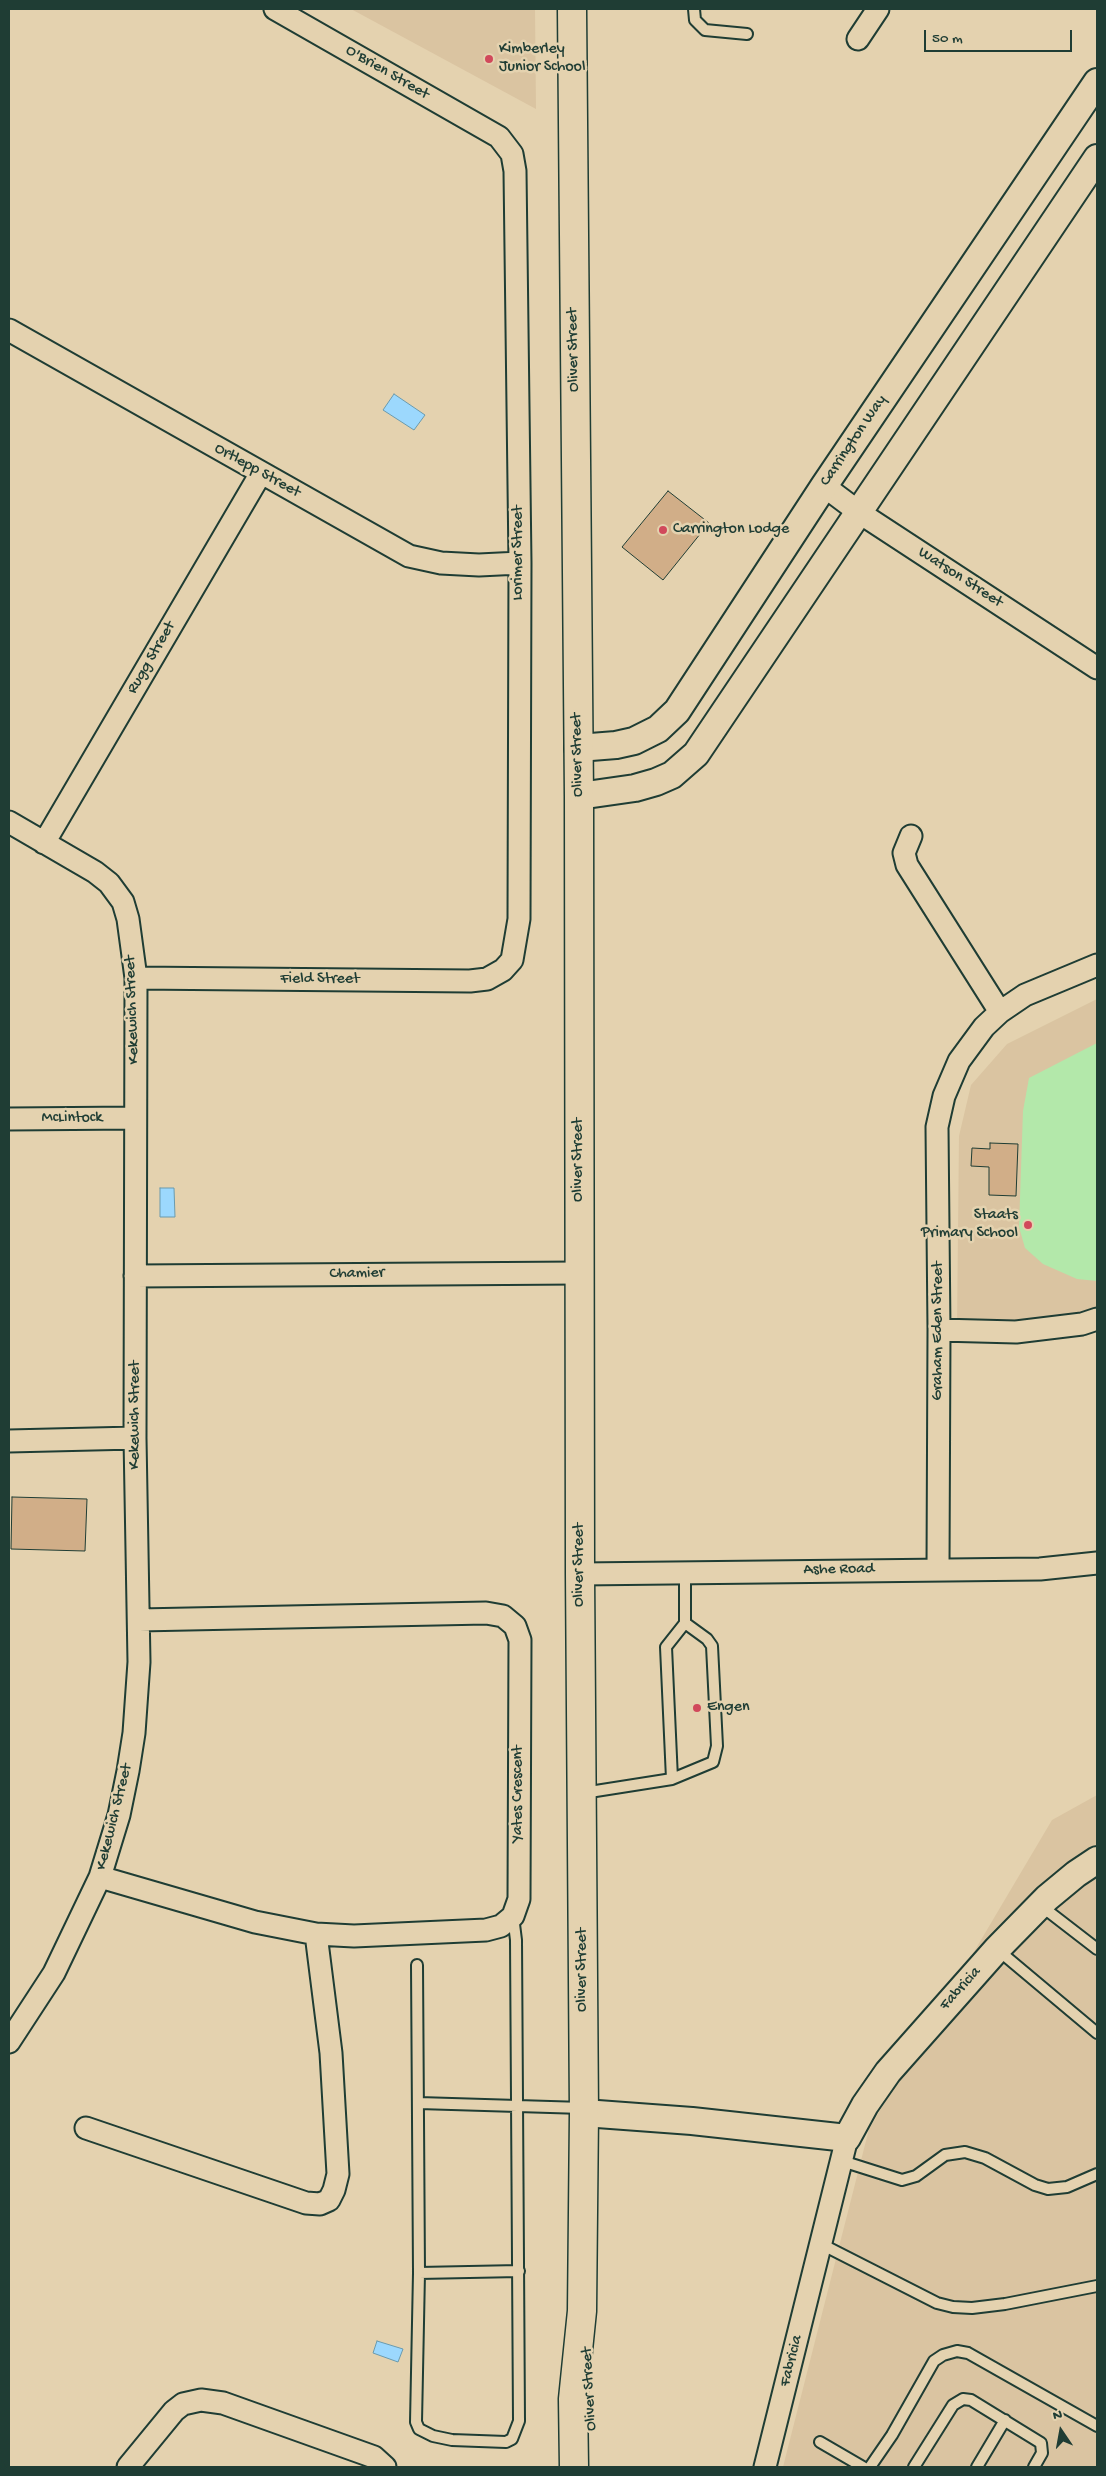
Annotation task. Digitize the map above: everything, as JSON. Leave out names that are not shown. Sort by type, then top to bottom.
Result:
[{"type":"highway","name":"Oliver Street","points":[[572,9],[579,796],[580,1574],[584,2110],[582,2311],[574,2399],[574,2467]]},
{"type":"highway","name":"Oliver Street","points":[[582,2311],[589,2348],[593,2467]]},
{"type":"street","name":"O'Brien Street","points":[[276,9],[499,137]]},
{"type":"street","points":[[858,39],[878,9]]},
{"type":"street","name":"Carrington Way","points":[[578,748],[616,745],[634,741],[658,729],[677,711],[824,486],[1097,82]]},
{"type":"street","name":"Lorimer Street","points":[[499,137],[512,154],[515,171],[520,563],[519,919],[512,960],[503,970]]},
{"type":"street","points":[[579,796],[635,788],[656,782],[672,775],[696,754],[1097,158]]},
{"type":"street","name":"Ortlepp Street","points":[[9,330],[409,556],[441,564],[479,566],[520,563]]},
{"type":"street","name":"Rugg Street","points":[[44,842],[261,473]]},
{"type":"street","name":"Watson Street","points":[[824,486],[860,512],[1097,668]]},
{"type":"street","name":"Kekewich Street","points":[[9,822],[95,872],[110,883],[123,902],[128,919],[136,978],[135,1276],[139,1620],[137,1701],[128,1772],[119,1814],[100,1877],[54,1972],[9,2042]]},
{"type":"street","points":[[911,836],[904,853],[907,865],[1000,1012]]},
{"type":"street","name":"Graham Eden Street","points":[[938,1568],[939,1330],[937,1127],[944,1096],[959,1061],[984,1027],[1000,1012],[1025,995],[1097,965]]},
{"type":"street","name":"Field Street","points":[[136,978],[470,981],[487,979],[503,970]]},
{"type":"street","name":"McLintock","points":[[9,1119],[135,1118]]},
{"type":"street","name":"Chamier","points":[[135,1276],[579,1272]]},
{"type":"street","points":[[939,1330],[1016,1332],[1082,1324],[1097,1320]]},
{"type":"street","points":[[9,1440],[136,1438]]},
{"type":"street","name":"Ashe Road","points":[[580,1574],[938,1568],[1040,1569],[1097,1563]]},
{"type":"street","name":"Yates Crescent","points":[[139,1620],[486,1613],[503,1616],[515,1626],[520,1640],[518,1899],[513,1916]]},
{"type":"street","name":"Fabricia","points":[[765,2467],[844,2149],[865,2105],[888,2072],[997,1948],[1040,1904],[1076,1874],[1097,1860]]},
{"type":"street","points":[[100,1877],[255,1922],[316,1934],[354,1936],[486,1930],[502,1926],[513,1916]]},
{"type":"street","points":[[86,2128],[306,2203],[320,2204],[329,2200],[338,2174],[330,2053],[316,1934]]},
{"type":"street","points":[[584,2110],[692,2121],[844,2149]]},
{"type":"street","points":[[128,2467],[174,2411],[183,2404],[194,2400],[210,2400],[260,2416],[374,2457],[385,2467]]},
{"type":"lane","points":[[694,9],[695,20],[705,30],[747,34]]},
{"type":"lane","points":[[672,1779],[666,1647],[685,1623],[686,1573]]},
{"type":"lane","points":[[581,1793],[672,1779],[713,1762],[716,1754],[712,1646],[707,1639],[685,1623]]},
{"type":"lane","points":[[1040,1904],[1097,1949]]},
{"type":"lane","points":[[417,1965],[419,2273],[416,2422],[420,2429],[433,2436],[452,2440],[506,2442],[512,2439],[519,2421],[520,2271],[516,1940],[513,1916]]},
{"type":"lane","points":[[997,1948],[1097,2033]]},
{"type":"lane","points":[[419,2103],[518,2105],[584,2110]]},
{"type":"lane","points":[[844,2149],[902,2180],[916,2176],[945,2155],[965,2152],[985,2158],[1035,2185],[1048,2189],[1067,2188],[1097,2174]]},
{"type":"lane","points":[[821,2244],[937,2303],[953,2307],[972,2308],[1005,2304],[1097,2286]]},
{"type":"lane","points":[[419,2273],[520,2271]]},
{"type":"lane","points":[[870,2467],[892,2435],[934,2361],[957,2351],[968,2353],[1097,2426]]},
{"type":"lane","points":[[914,2467],[958,2400],[971,2400],[1041,2443],[1042,2453],[1034,2467]]},
{"type":"lane","points":[[977,2467],[1004,2420]]},
{"type":"lane","points":[[820,2442],[863,2467]]},
{"type":"shaded area","name":"Kimberley Junior School","points":[[351,9],[535,9],[536,109]]},
{"type":"shaded area","name":"Staats Primary School","points":[[1097,999],[1097,1315],[957,1329],[959,1136],[971,1085],[1007,1044]]},
{"type":"shaded area","points":[[1097,1795],[1097,2467],[783,2467],[869,2129],[1052,1820]]},
{"type":"green space","points":[[1097,1043],[1097,1281],[1077,1279],[1043,1264],[1025,1248],[1019,1227],[1023,1111],[1029,1078]]},
{"type":"water","points":[[394,394],[425,415],[414,430],[383,410]]},
{"type":"water","points":[[160,1188],[174,1188],[175,1217],[160,1217]]},
{"type":"water","points":[[377,2341],[403,2349],[398,2362],[373,2353]]},
{"type":"building","points":[[668,491],[709,523],[663,580],[622,547]]},
{"type":"building","points":[[990,1143],[1018,1144],[1016,1196],[989,1195],[989,1167],[971,1166],[972,1148],[990,1149]]},
{"type":"building","points":[[12,1497],[87,1499],[85,1551],[11,1549]]},
{"type":"place","name":"Kimberley Junior School","points":[[489,59]]},
{"type":"place","name":"Carrington Lodge","points":[[663,530]]},
{"type":"place","name":"Staats Primary School","points":[[1028,1225]]},
{"type":"place","name":"Engen","points":[[697,1708]]}]
